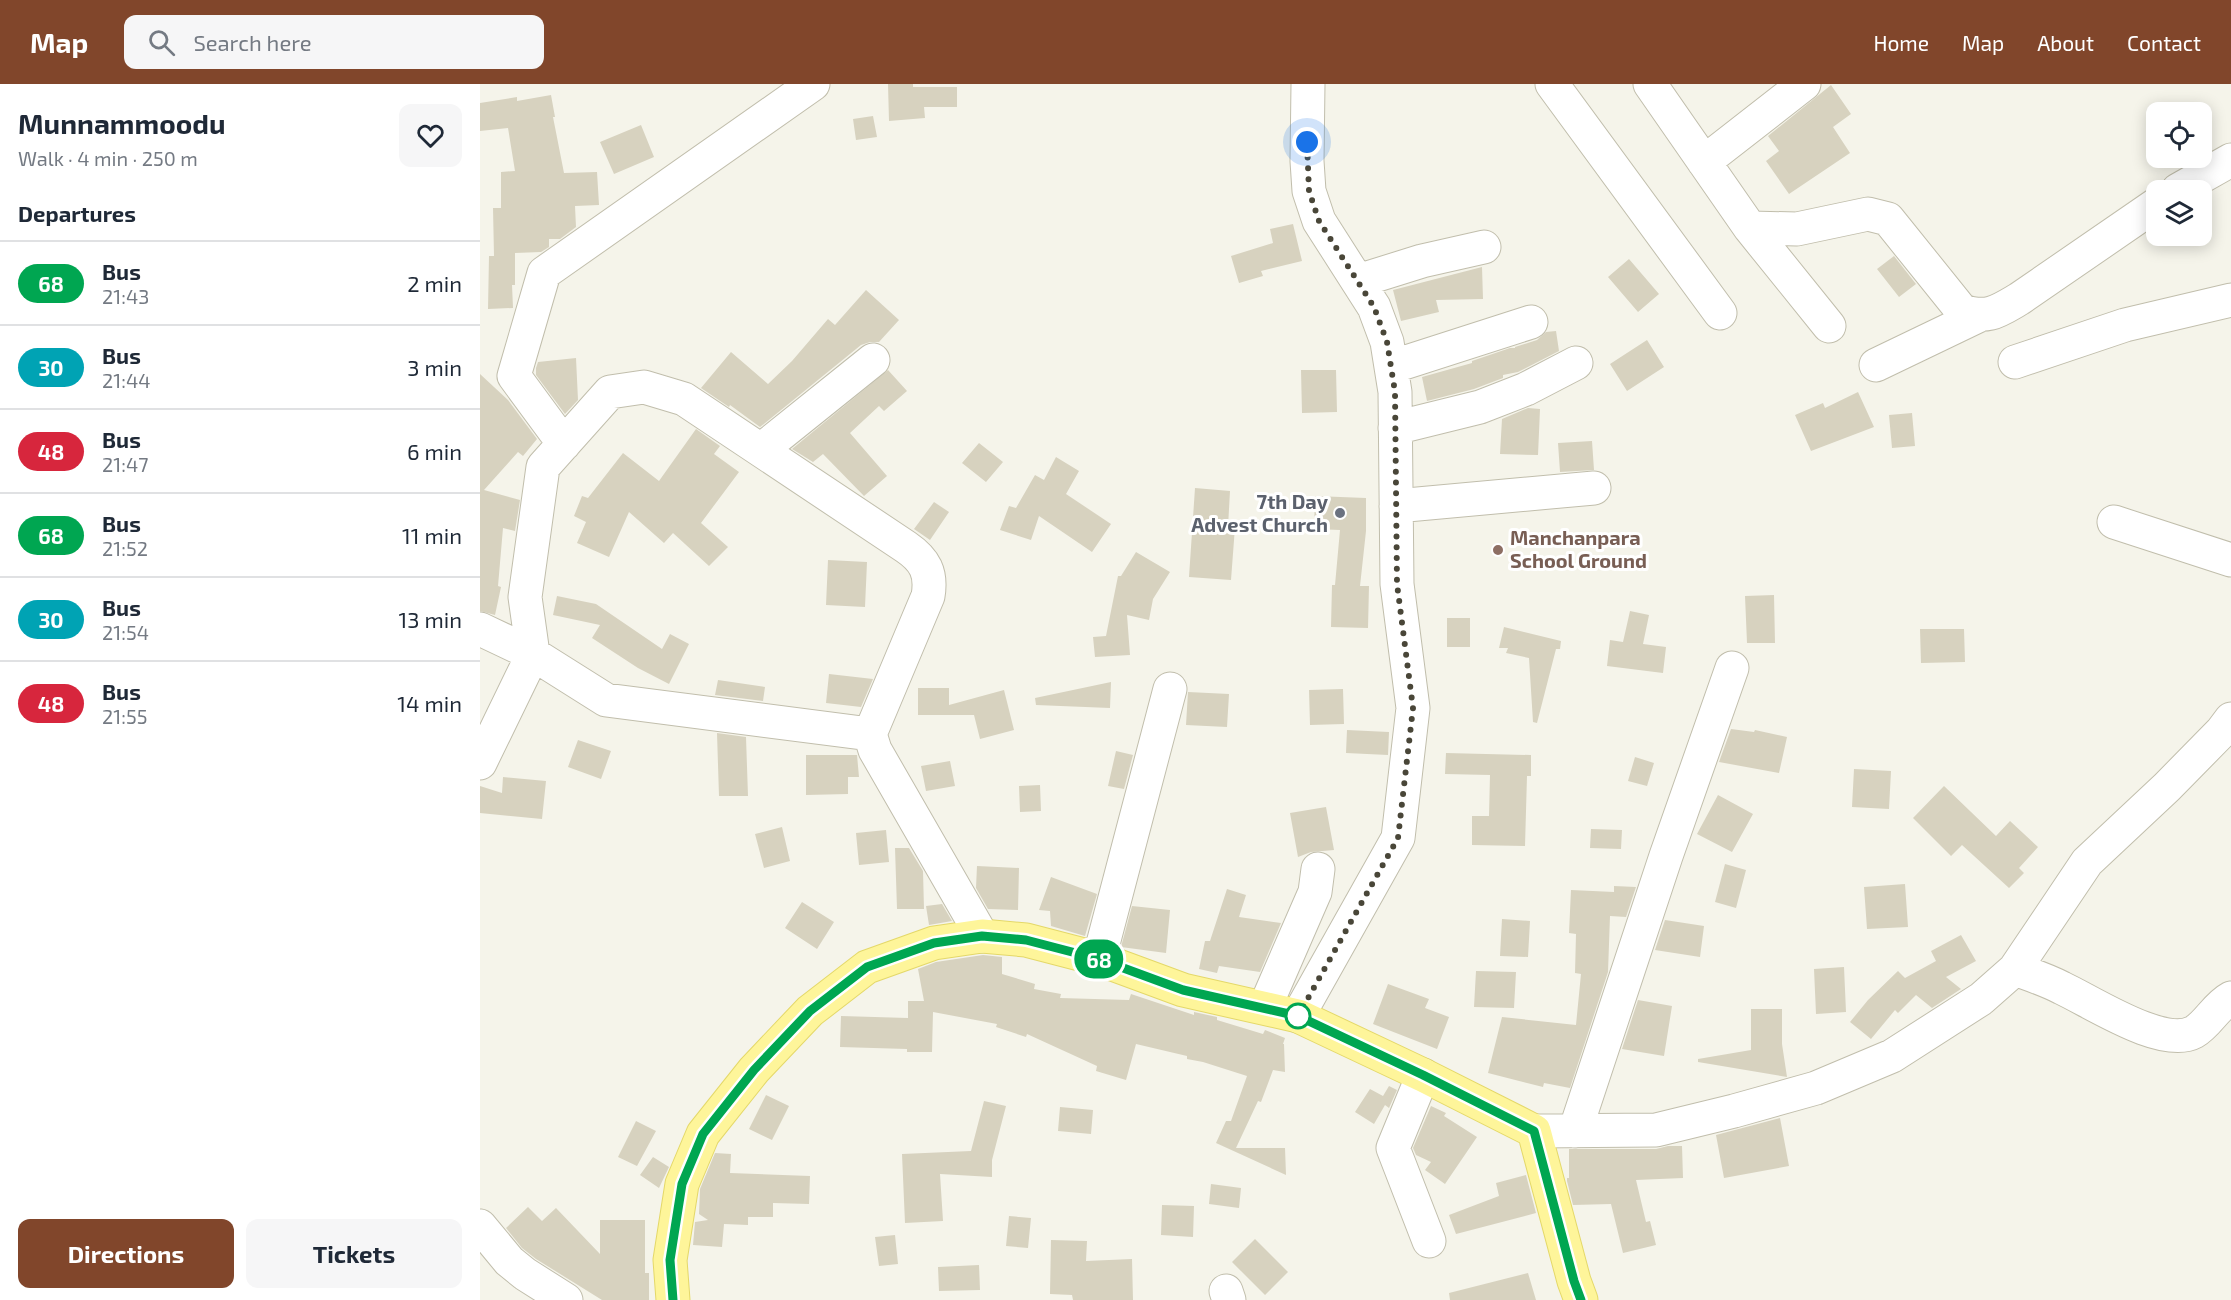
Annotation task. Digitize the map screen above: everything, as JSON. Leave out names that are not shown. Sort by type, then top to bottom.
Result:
[{"type":"main road","points":[[674,1300],[670,1260],[682,1184],[703,1134],[754,1070],[810,1011],[867,967],[934,943],[982,936],[1026,940],[1099,959],[1183,990],[1298,1016],[1534,1131],[1581,1300]]},
{"type":"street","points":[[564,444],[514,376],[544,273],[813,84]]},
{"type":"street","points":[[1298,1016],[1398,838],[1413,708],[1397,584],[1395,392],[1387,342],[1374,307],[1319,221],[1309,191],[1308,84]]},
{"type":"street","points":[[1551,84],[1720,313]]},
{"type":"street","points":[[1650,84],[1750,228],[1828,326]]},
{"type":"street","points":[[1704,162],[1804,84]]},
{"type":"street","points":[[2195,180],[2231,159]]},
{"type":"street","points":[[1876,365],[1978,316],[1996,312],[2019,299],[2146,212]]},
{"type":"street","points":[[1750,228],[1797,229],[1868,214],[1888,219],[1962,311],[1978,316]]},
{"type":"street","points":[[1358,281],[1422,261],[1484,247]]},
{"type":"street","points":[[2015,362],[2125,325],[2231,300]]},
{"type":"street","points":[[1391,367],[1531,322]]},
{"type":"street","points":[[761,450],[873,360]]},
{"type":"street","points":[[1395,428],[1480,407],[1526,389],[1576,363]]},
{"type":"street","points":[[480,763],[533,654],[525,597],[543,467],[610,392],[644,387],[684,399],[918,555],[926,566],[928,596],[870,734],[874,750],[982,936]]},
{"type":"street","points":[[1396,506],[1594,488]]},
{"type":"street","points":[[2114,522],[2231,560]]},
{"type":"street","points":[[480,629],[533,654],[606,700],[870,734]]},
{"type":"street","points":[[1575,1131],[1662,867],[1732,668]]},
{"type":"street","points":[[1099,959],[1170,689]]},
{"type":"street","points":[[1534,1131],[1656,1130],[1816,1088],[1892,1056],[1981,999],[2015,969],[2087,862],[2167,787],[2231,719]]},
{"type":"street","points":[[1264,1007],[1315,892],[1318,869]]},
{"type":"street","points":[[2015,969],[2060,986],[2134,1025],[2167,1036],[2183,1036],[2194,1032],[2217,1008],[2231,998]]},
{"type":"street","points":[[1423,1075],[1393,1148],[1429,1241]]},
{"type":"street","points":[[480,1226],[508,1261],[566,1300]]},
{"type":"building","points":[[888,84],[913,84],[913,87],[957,87],[957,107],[924,107],[925,118],[889,121]]},
{"type":"building","points":[[1831,85],[1851,114],[1833,127],[1850,153],[1789,194],[1766,161],[1779,151],[1768,136]]},
{"type":"building","points":[[551,95],[564,173],[597,172],[599,205],[575,206],[576,227],[560,239],[549,239],[549,247],[541,252],[515,253],[515,285],[512,285],[513,308],[488,309],[489,256],[494,256],[493,208],[501,208],[501,172],[515,171],[508,128],[480,131],[480,103],[517,97],[517,101]]},
{"type":"building","points":[[873,116],[877,137],[856,140],[853,119]]},
{"type":"building","points":[[641,125],[654,157],[614,174],[600,142]]},
{"type":"building","points":[[1293,224],[1302,261],[1261,271],[1263,276],[1239,283],[1231,256],[1273,243],[1270,229]]},
{"type":"building","points":[[1894,256],[1916,284],[1899,297],[1877,269]]},
{"type":"building","points":[[1629,259],[1659,294],[1638,312],[1608,277]]},
{"type":"building","points":[[1482,267],[1483,299],[1436,300],[1439,312],[1401,321],[1393,290]]},
{"type":"building","points":[[866,290],[899,320],[879,342],[861,345],[760,427],[730,405],[729,407],[701,388],[731,352],[768,384],[792,361],[828,319],[835,325]]},
{"type":"building","points":[[1556,331],[1559,351],[1518,372],[1503,375],[1503,378],[1474,389],[1427,401],[1422,377],[1472,363],[1472,361],[1537,340],[1546,332]]},
{"type":"building","points":[[1647,340],[1664,367],[1627,391],[1610,364]]},
{"type":"building","points":[[576,358],[578,400],[565,414],[536,375],[536,368],[538,362]]},
{"type":"building","points":[[888,370],[907,391],[884,411],[879,406],[850,433],[887,476],[864,496],[823,454],[813,462],[792,449]]},
{"type":"building","points":[[1301,370],[1336,370],[1337,412],[1302,413]]},
{"type":"building","points":[[480,374],[508,400],[537,439],[523,456],[518,452],[484,490],[520,500],[515,531],[503,528],[498,586],[501,587],[495,615],[480,611]]},
{"type":"building","points":[[1858,392],[1874,427],[1811,451],[1795,415],[1823,403],[1825,408]]},
{"type":"building","points":[[1528,408],[1540,409],[1538,455],[1500,454],[1502,419]]},
{"type":"building","points":[[1912,413],[1915,446],[1892,448],[1889,415]]},
{"type":"building","points":[[696,429],[720,446],[714,454],[739,472],[701,523],[728,547],[709,566],[673,533],[664,543],[629,512],[609,557],[577,543],[586,522],[574,516],[582,496],[588,498],[623,453],[659,481]]},
{"type":"building","points":[[1592,441],[1594,470],[1560,472],[1558,443]]},
{"type":"building","points":[[979,443],[1003,462],[986,482],[962,463]]},
{"type":"building","points":[[1056,457],[1079,471],[1066,494],[1111,524],[1092,552],[1039,516],[1031,540],[1000,530],[1009,506],[1016,508],[1035,475],[1044,480]]},
{"type":"building","points":[[1195,488],[1230,491],[1228,527],[1235,527],[1231,580],[1189,577]]},
{"type":"building","points":[[1315,496],[1366,498],[1366,531],[1360,586],[1369,586],[1368,628],[1331,627],[1332,585],[1335,585],[1340,530],[1314,529]]},
{"type":"building","points":[[934,502],[949,512],[930,540],[914,529]]},
{"type":"building","points":[[1136,552],[1170,572],[1153,599],[1149,620],[1127,615],[1130,655],[1095,657],[1093,637],[1106,636],[1118,576],[1121,576]]},
{"type":"building","points":[[828,560],[867,562],[865,607],[826,605]]},
{"type":"building","points":[[1774,595],[1775,643],[1747,643],[1745,596]]},
{"type":"building","points":[[557,596],[596,604],[662,649],[670,634],[689,644],[669,684],[638,668],[592,638],[600,625],[553,615]]},
{"type":"building","points":[[1630,611],[1649,615],[1643,644],[1666,647],[1663,673],[1607,666],[1610,640],[1623,642]]},
{"type":"building","points":[[1447,618],[1470,618],[1470,647],[1447,647]]},
{"type":"building","points":[[1504,627],[1561,641],[1560,649],[1556,649],[1537,723],[1533,722],[1529,658],[1506,653],[1508,648],[1499,648]]},
{"type":"building","points":[[1920,629],[1964,629],[1965,662],[1921,663]]},
{"type":"building","points":[[829,674],[873,679],[861,707],[826,703]]},
{"type":"building","points":[[718,680],[765,687],[763,701],[715,695]]},
{"type":"building","points":[[1111,682],[1110,708],[1036,705],[1035,698]]},
{"type":"building","points":[[918,688],[949,688],[949,705],[1004,690],[1014,730],[980,739],[974,715],[918,715]]},
{"type":"building","points":[[1343,689],[1344,724],[1310,725],[1309,690]]},
{"type":"building","points":[[1188,692],[1229,694],[1227,727],[1186,725]]},
{"type":"building","points":[[1731,729],[1754,732],[1755,730],[1787,737],[1779,773],[1719,762]]},
{"type":"building","points":[[1347,730],[1389,732],[1388,755],[1346,753]]},
{"type":"building","points":[[717,733],[746,737],[748,796],[719,796]]},
{"type":"building","points":[[578,740],[611,751],[601,779],[568,767]]},
{"type":"building","points":[[1116,751],[1133,755],[1124,789],[1108,786]]},
{"type":"building","points":[[1446,753],[1531,755],[1531,776],[1527,776],[1525,846],[1472,845],[1472,816],[1489,816],[1490,775],[1445,774]]},
{"type":"building","points":[[806,755],[857,755],[859,777],[848,777],[848,794],[806,795]]},
{"type":"building","points":[[1635,757],[1654,763],[1647,786],[1628,781]]},
{"type":"building","points":[[950,761],[955,786],[926,791],[921,766]]},
{"type":"building","points":[[1854,769],[1891,771],[1889,809],[1852,807]]},
{"type":"building","points":[[503,777],[546,781],[542,819],[480,813],[480,786],[502,793]]},
{"type":"building","points":[[1040,785],[1041,811],[1020,812],[1019,786]]},
{"type":"building","points":[[1944,786],[1996,836],[2010,821],[2038,847],[2019,868],[2024,873],[2009,888],[1962,845],[1951,856],[1913,818]]},
{"type":"building","points":[[1718,795],[1753,814],[1732,852],[1697,834]]},
{"type":"building","points":[[1326,807],[1334,850],[1311,852],[1298,857],[1290,813]]},
{"type":"building","points":[[782,827],[790,861],[764,868],[755,834]]},
{"type":"building","points":[[1591,829],[1622,830],[1621,849],[1590,848]]},
{"type":"building","points":[[886,830],[889,862],[859,865],[856,833]]},
{"type":"building","points":[[895,848],[909,848],[923,871],[924,909],[897,909]]},
{"type":"building","points":[[1725,864],[1746,870],[1736,908],[1715,902]]},
{"type":"building","points":[[977,866],[1019,868],[1018,910],[988,909],[976,888]]},
{"type":"building","points":[[1051,877],[1097,894],[1085,936],[1051,926],[1050,911],[1039,910]]},
{"type":"building","points":[[1905,884],[1908,927],[1867,929],[1864,887]]},
{"type":"building","points":[[1614,886],[1636,887],[1626,917],[1610,916],[1608,972],[1570,1088],[1544,1083],[1543,1087],[1488,1073],[1502,1017],[1576,1025],[1581,974],[1575,973],[1576,934],[1569,933],[1571,890],[1614,892]]},
{"type":"building","points":[[1227,889],[1246,895],[1239,917],[1281,923],[1260,972],[1219,966],[1217,973],[1199,969],[1205,941],[1210,941]]},
{"type":"building","points":[[802,902],[834,922],[817,949],[785,928]]},
{"type":"building","points":[[942,904],[952,921],[929,925],[926,906]]},
{"type":"building","points":[[1132,906],[1170,910],[1166,953],[1121,947]]},
{"type":"building","points":[[1502,919],[1530,921],[1528,957],[1500,956]]},
{"type":"building","points":[[1665,920],[1704,926],[1700,957],[1655,950]]},
{"type":"building","points":[[1961,935],[1976,961],[1946,977],[1961,989],[1932,1008],[1916,995],[1898,1013],[1895,1010],[1871,1039],[1850,1022],[1868,1000],[1898,971],[1905,978],[1936,961],[1931,951]]},
{"type":"building","points":[[983,955],[1002,957],[1002,974],[1035,984],[1034,989],[1061,994],[1060,998],[1129,1000],[1131,994],[1194,1015],[1194,1012],[1217,1017],[1217,1020],[1263,1034],[1265,1030],[1285,1038],[1283,1044],[1285,1072],[1273,1070],[1261,1102],[1258,1101],[1236,1148],[1285,1148],[1286,1175],[1216,1143],[1226,1121],[1231,1121],[1247,1076],[1187,1059],[1187,1056],[1136,1044],[1126,1080],[1096,1071],[1097,1066],[1027,1034],[1026,1037],[996,1027],[997,1024],[933,1012],[932,1052],[840,1047],[841,1016],[908,1018],[908,1001],[924,1001],[918,969],[936,962]]},
{"type":"building","points":[[1844,967],[1846,1012],[1816,1014],[1814,969]]},
{"type":"building","points":[[1476,971],[1516,972],[1514,1008],[1474,1007]]},
{"type":"building","points":[[1388,984],[1429,999],[1425,1008],[1449,1017],[1437,1049],[1373,1024]]},
{"type":"building","points":[[1638,1000],[1672,1006],[1664,1056],[1622,1049]]},
{"type":"building","points":[[1751,1009],[1782,1009],[1782,1044],[1787,1077],[1698,1062],[1698,1059],[1751,1050]]},
{"type":"building","points":[[1389,1086],[1397,1090],[1389,1108],[1385,1105],[1374,1124],[1355,1112],[1370,1089],[1383,1096]]},
{"type":"building","points":[[766,1095],[789,1106],[772,1140],[749,1129]]},
{"type":"building","points":[[984,1101],[1006,1106],[992,1160],[992,1177],[940,1174],[943,1221],[905,1223],[902,1154],[971,1151]]},
{"type":"building","points":[[1431,1106],[1446,1113],[1444,1116],[1477,1137],[1445,1184],[1425,1170],[1431,1162],[1416,1155],[1413,1148]]},
{"type":"building","points":[[1060,1107],[1093,1110],[1091,1134],[1058,1131]]},
{"type":"building","points":[[1780,1118],[1789,1166],[1724,1178],[1716,1135]]},
{"type":"building","points":[[636,1121],[656,1131],[637,1166],[618,1157]]},
{"type":"building","points":[[1682,1146],[1683,1178],[1636,1180],[1646,1222],[1650,1221],[1656,1245],[1623,1253],[1611,1204],[1573,1205],[1567,1181],[1569,1178],[1569,1149],[1656,1149]]},
{"type":"building","points":[[715,1153],[731,1154],[730,1173],[810,1176],[809,1204],[773,1203],[773,1217],[748,1217],[748,1225],[724,1224],[722,1247],[693,1245],[695,1222],[708,1220],[699,1214],[700,1189]]},
{"type":"building","points":[[653,1157],[669,1167],[659,1188],[640,1175]]},
{"type":"building","points":[[1526,1175],[1536,1213],[1456,1234],[1449,1215],[1499,1196],[1496,1183]]},
{"type":"building","points":[[1211,1184],[1241,1188],[1239,1208],[1209,1204]]},
{"type":"building","points":[[1162,1205],[1194,1206],[1193,1237],[1161,1235]]},
{"type":"building","points":[[528,1207],[542,1221],[556,1208],[600,1254],[600,1220],[645,1220],[645,1273],[649,1273],[649,1300],[602,1300],[536,1259],[522,1248],[506,1228]]},
{"type":"building","points":[[1009,1216],[1031,1218],[1028,1248],[1006,1246]]},
{"type":"building","points":[[895,1235],[898,1264],[879,1266],[875,1237]]},
{"type":"building","points":[[1255,1239],[1288,1272],[1265,1295],[1232,1262]]},
{"type":"building","points":[[1051,1240],[1087,1241],[1086,1261],[1132,1259],[1133,1300],[1073,1300],[1072,1295],[1050,1294]]},
{"type":"building","points":[[979,1265],[980,1290],[939,1291],[938,1267]]},
{"type":"building","points":[[1528,1273],[1536,1300],[1450,1300],[1449,1293]]},
{"type":"bus line","name":"68","points":[[673,1300],[670,1260],[682,1184],[703,1134],[754,1070],[810,1011],[867,967],[934,943],[982,936],[1026,940],[1099,959],[1183,990],[1298,1016],[1534,1131],[1581,1300]]},
{"type":"place","name":"7th Day Advest Church","points":[[1340,513]]},
{"type":"place","name":"Manchanpara School Ground","points":[[1498,550]]},
{"type":"route","points":[[1298,1016],[1398,838],[1413,708],[1397,584],[1395,392],[1387,342],[1374,307],[1319,221],[1309,191],[1307,142]]}]
